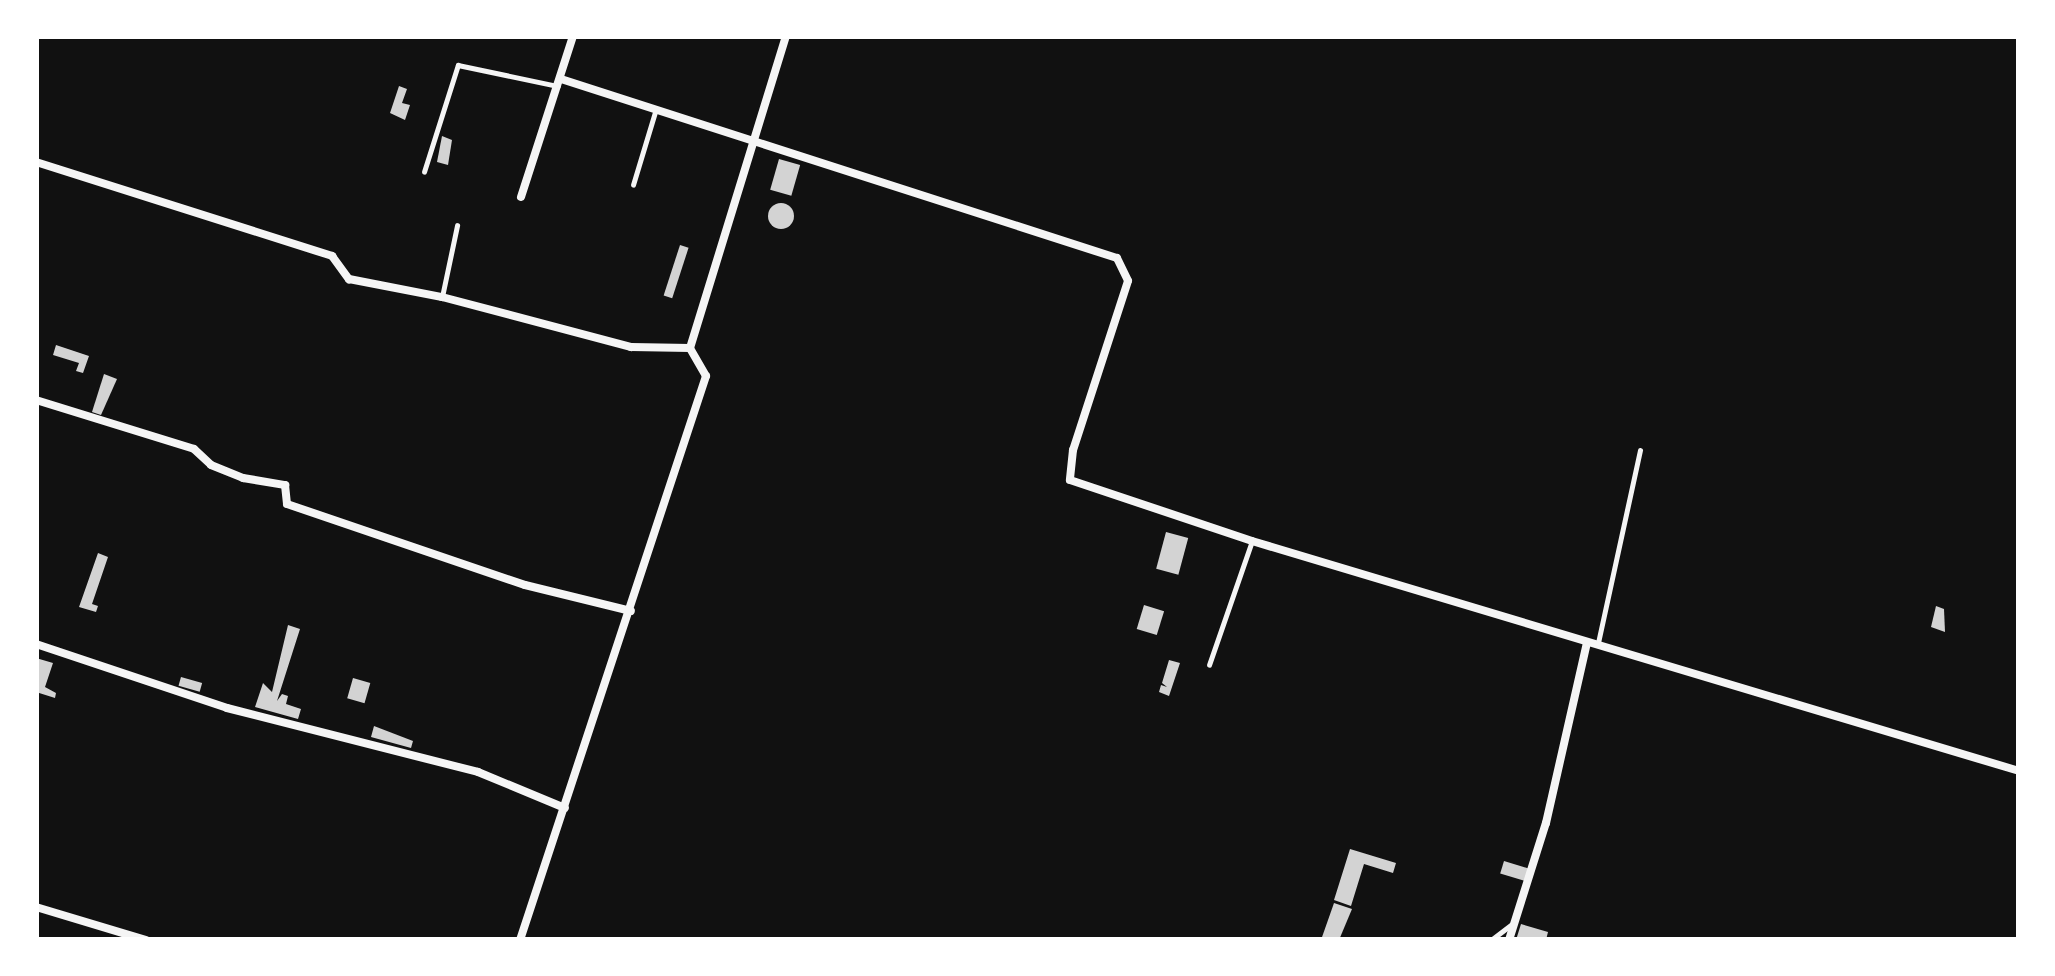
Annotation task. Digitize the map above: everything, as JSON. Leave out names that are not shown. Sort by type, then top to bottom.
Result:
[{"type":"street","points":[[521,196],[573,36]]},
{"type":"street","points":[[691,352],[786,36]]},
{"type":"street","points":[[560,83],[754,137],[1118,258],[1128,281],[1073,450],[1070,481],[1252,541],[2019,771]]},
{"type":"street","points":[[36,162],[332,256],[350,279],[442,297],[631,347],[691,352],[704,366],[706,376],[631,611],[520,940]]},
{"type":"street","points":[[36,400],[194,449],[211,465],[243,478],[284,485],[287,504],[525,585],[631,611]]},
{"type":"street","points":[[1509,940],[1546,823],[1587,643]]},
{"type":"street","points":[[36,644],[191,697],[478,772],[565,808]]},
{"type":"street","points":[[36,907],[146,940]]},
{"type":"lane","points":[[424,172],[458,64],[560,83]]},
{"type":"lane","points":[[634,185],[656,109]]},
{"type":"lane","points":[[442,297],[457,226]]},
{"type":"lane","points":[[1598,643],[1640,451]]},
{"type":"lane","points":[[1209,665],[1252,541]]},
{"type":"lane","points":[[1491,940],[1518,916]]},
{"type":"building","points":[[399,86],[407,89],[402,103],[410,105],[405,120],[390,113]]},
{"type":"building","points":[[442,136],[452,140],[448,165],[437,162]]},
{"type":"building","points":[[779,159],[800,165],[791,196],[770,190]]},
{"type":"building","points":[[781,203],[794,216],[781,229],[768,216]]},
{"type":"building","points":[[680,245],[689,248],[672,298],[664,295]]},
{"type":"building","points":[[56,345],[89,356],[83,373],[76,371],[79,363],[53,355]]},
{"type":"building","points":[[104,374],[117,379],[101,415],[92,412]]},
{"type":"building","points":[[1166,532],[1188,538],[1178,575],[1156,569]]},
{"type":"building","points":[[98,553],[108,557],[92,604],[98,606],[96,612],[79,607]]},
{"type":"building","points":[[1144,605],[1164,611],[1157,635],[1137,629]]},
{"type":"building","points":[[1936,606],[1944,609],[1945,632],[1931,627]]},
{"type":"building","points":[[288,625],[300,629],[277,701],[282,694],[288,696],[286,704],[301,709],[298,719],[255,707],[263,683],[272,692]]},
{"type":"building","points":[[36,658],[53,663],[45,687],[56,693],[55,698],[36,692]]},
{"type":"building","points":[[1169,660],[1180,663],[1169,696],[1159,692],[1161,685],[1167,687],[1162,683]]},
{"type":"building","points":[[181,677],[202,683],[200,692],[179,686]]},
{"type":"building","points":[[353,678],[370,683],[365,703],[347,698]]},
{"type":"building","points":[[374,726],[413,741],[411,748],[371,737]]},
{"type":"building","points":[[1350,849],[1396,863],[1393,873],[1364,864],[1351,906],[1334,900]]},
{"type":"building","points":[[1504,861],[1530,869],[1526,881],[1500,873]]},
{"type":"building","points":[[1334,903],[1352,909],[1339,940],[1321,940]]},
{"type":"building","points":[[1521,924],[1548,932],[1546,940],[1516,940]]}]
